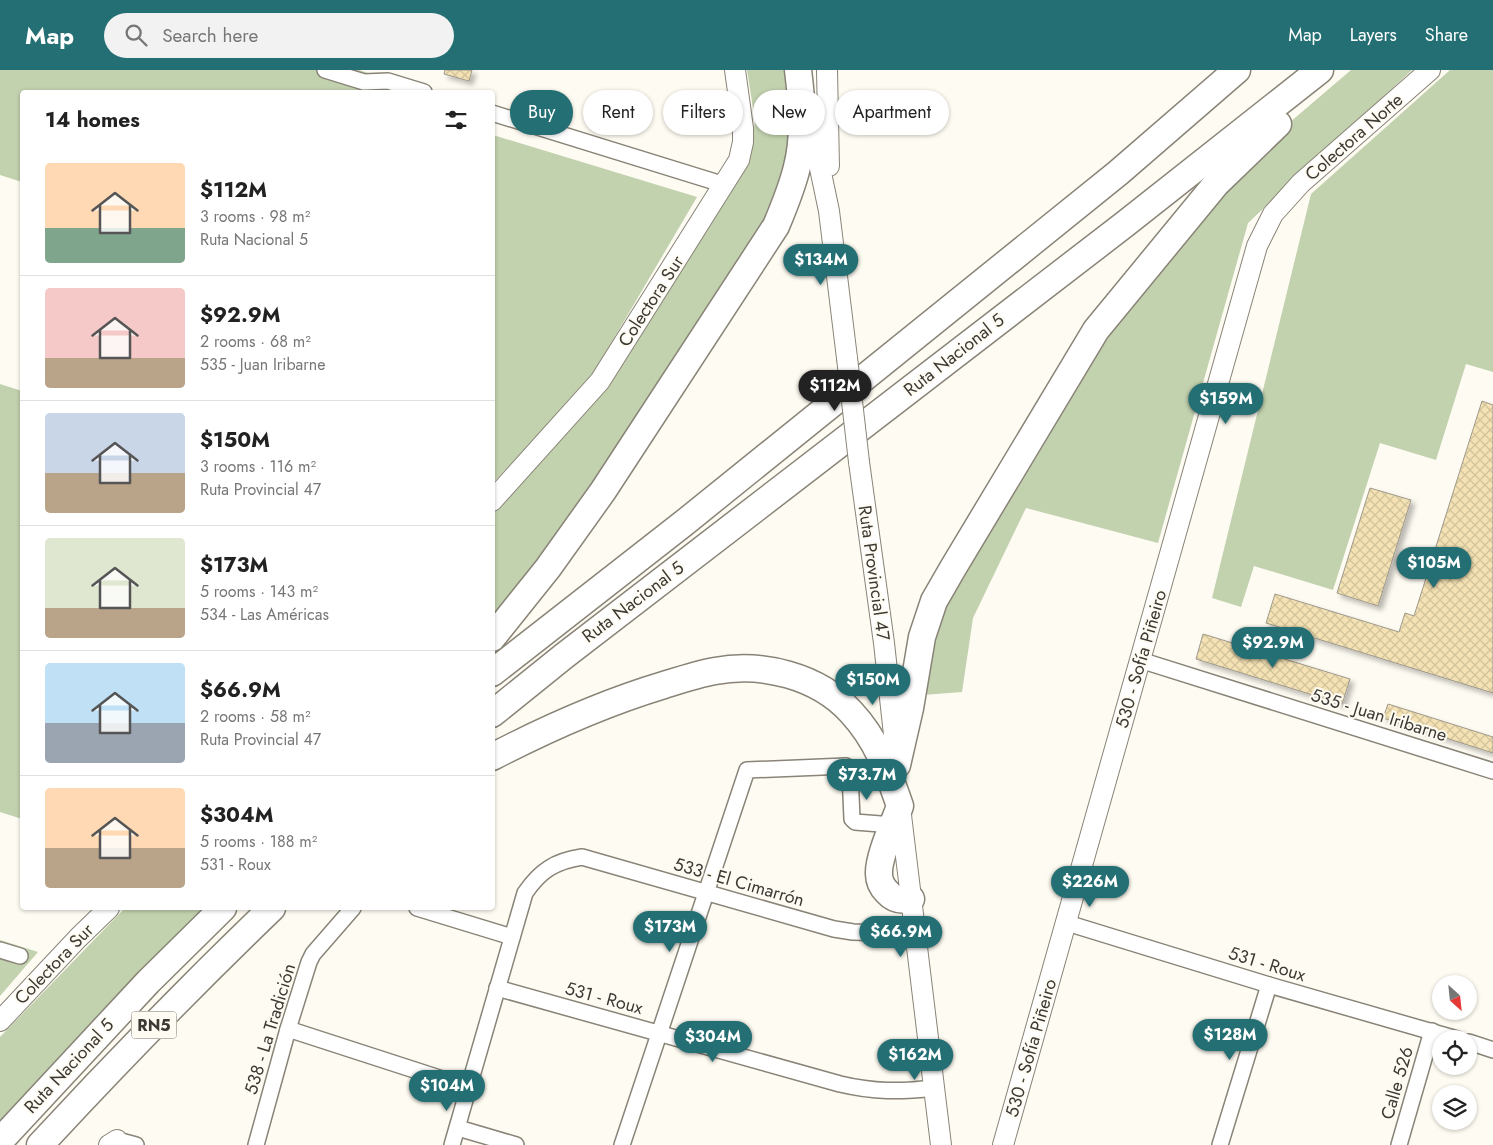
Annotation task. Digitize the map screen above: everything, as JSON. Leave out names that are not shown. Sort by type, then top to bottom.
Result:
[{"type":"highway","points":[[495,634],[548,568],[603,491],[776,226],[798,166],[802,131],[799,70]]},
{"type":"highway","name":"Ruta Nacional 5","points":[[495,671],[684,523],[1118,173],[1237,70]]},
{"type":"highway","name":"Ruta Nacional 5","points":[[495,712],[564,656],[1109,236],[1320,70]]},
{"type":"highway","points":[[897,765],[910,708],[922,637],[934,601],[1096,330],[1216,184],[1258,141],[1340,70]]},
{"type":"highway","points":[[495,755],[541,732],[630,695],[716,671],[748,669],[777,671],[803,680],[827,692],[850,711],[869,734],[879,751],[897,815],[882,855],[878,872],[880,882],[885,890],[895,899],[901,901],[912,899]]},
{"type":"highway","name":"Ruta Nacional 5","points":[[0,1141],[148,982],[221,910]]},
{"type":"highway","name":"Ruta Nacional 5","points":[[40,1145],[98,1082],[212,965],[270,910]]},
{"type":"street","points":[[325,70],[364,82],[387,81],[417,90]]},
{"type":"street","name":"Colectora Sur","points":[[495,498],[600,381],[725,185],[739,160],[743,142],[743,128],[735,70]]},
{"type":"street","name":"Ruta Provincial 47","points":[[799,70],[829,210],[859,462],[884,643],[897,765],[897,815]]},
{"type":"street","name":"Ruta Provincial 47","points":[[827,70],[829,210]]},
{"type":"street","name":"Colectora Norte","points":[[1301,183],[1430,70]]},
{"type":"street","points":[[495,115],[725,185]]},
{"type":"street","name":"530 - Sofía Piñeiro","points":[[1004,1145],[1257,246],[1273,214],[1301,183]]},
{"type":"street","name":"535 - Juan Iribarne","points":[[1140,660],[1493,771]]},
{"type":"street","points":[[622,1145],[747,770],[846,766],[850,768],[852,819],[855,822],[897,815]]},
{"type":"street","name":"533 - El Cimarrón","points":[[452,1145],[525,893],[541,873],[556,864],[568,859],[582,857],[834,929],[853,932],[915,934]]},
{"type":"street","points":[[912,899],[941,1145]]},
{"type":"street","name":"Colectora Sur","points":[[0,1020],[107,910]]},
{"type":"street","name":"538 - La Tradición","points":[[256,1145],[288,1029],[309,962],[313,954],[351,910]]},
{"type":"street","points":[[424,910],[512,937]]},
{"type":"street","name":"531 - Roux","points":[[1067,923],[1269,985],[1432,1031]]},
{"type":"street","points":[[0,950],[20,956]]},
{"type":"street","points":[[1220,1145],[1269,985]]},
{"type":"street","name":"531 - Roux","points":[[497,988],[864,1090],[904,1092],[934,1088]]},
{"type":"street","points":[[288,1029],[470,1088]]},
{"type":"street","name":"Calle 526","points":[[1399,1145],[1432,1031]]},
{"type":"street","points":[[1477,1045],[1493,1050]]},
{"type":"street","points":[[458,1128],[516,1145]]},
{"type":"green space","points":[[0,70],[359,70],[380,77],[377,90],[20,90],[20,181],[0,175]]},
{"type":"green space","points":[[747,70],[785,70],[789,90],[753,90],[753,108]]},
{"type":"green space","points":[[1351,70],[1412,70],[1248,223],[1158,543],[1026,508],[973,618],[962,692],[923,695],[932,628],[1104,333],[1262,146]]},
{"type":"green space","points":[[1450,70],[1493,70],[1493,372],[1466,364],[1436,460],[1380,443],[1333,590],[1254,566],[1241,607],[1212,598],[1311,194]]},
{"type":"green space","points":[[753,135],[793,135],[792,168],[777,210],[575,523],[495,621],[495,508],[606,387],[730,194],[750,158]]},
{"type":"green space","points":[[495,136],[697,197],[590,379],[495,481]]},
{"type":"green space","points":[[0,384],[20,390],[20,818],[0,812]]},
{"type":"green space","points":[[123,910],[207,910],[100,1016],[0,1121],[0,1037]]},
{"type":"green space","points":[[0,940],[38,952],[0,996]]},
{"type":"building","points":[[445,70],[472,70],[469,81],[444,74]]},
{"type":"building","points":[[1482,401],[1493,405],[1493,693],[1266,623],[1275,594],[1399,632],[1405,613],[1414,616]]},
{"type":"building","points":[[1370,488],[1411,500],[1378,606],[1337,593]]},
{"type":"building","points":[[1203,634],[1350,679],[1342,704],[1196,659]]},
{"type":"building","points":[[1388,704],[1493,737],[1493,753],[1383,718]]}]
